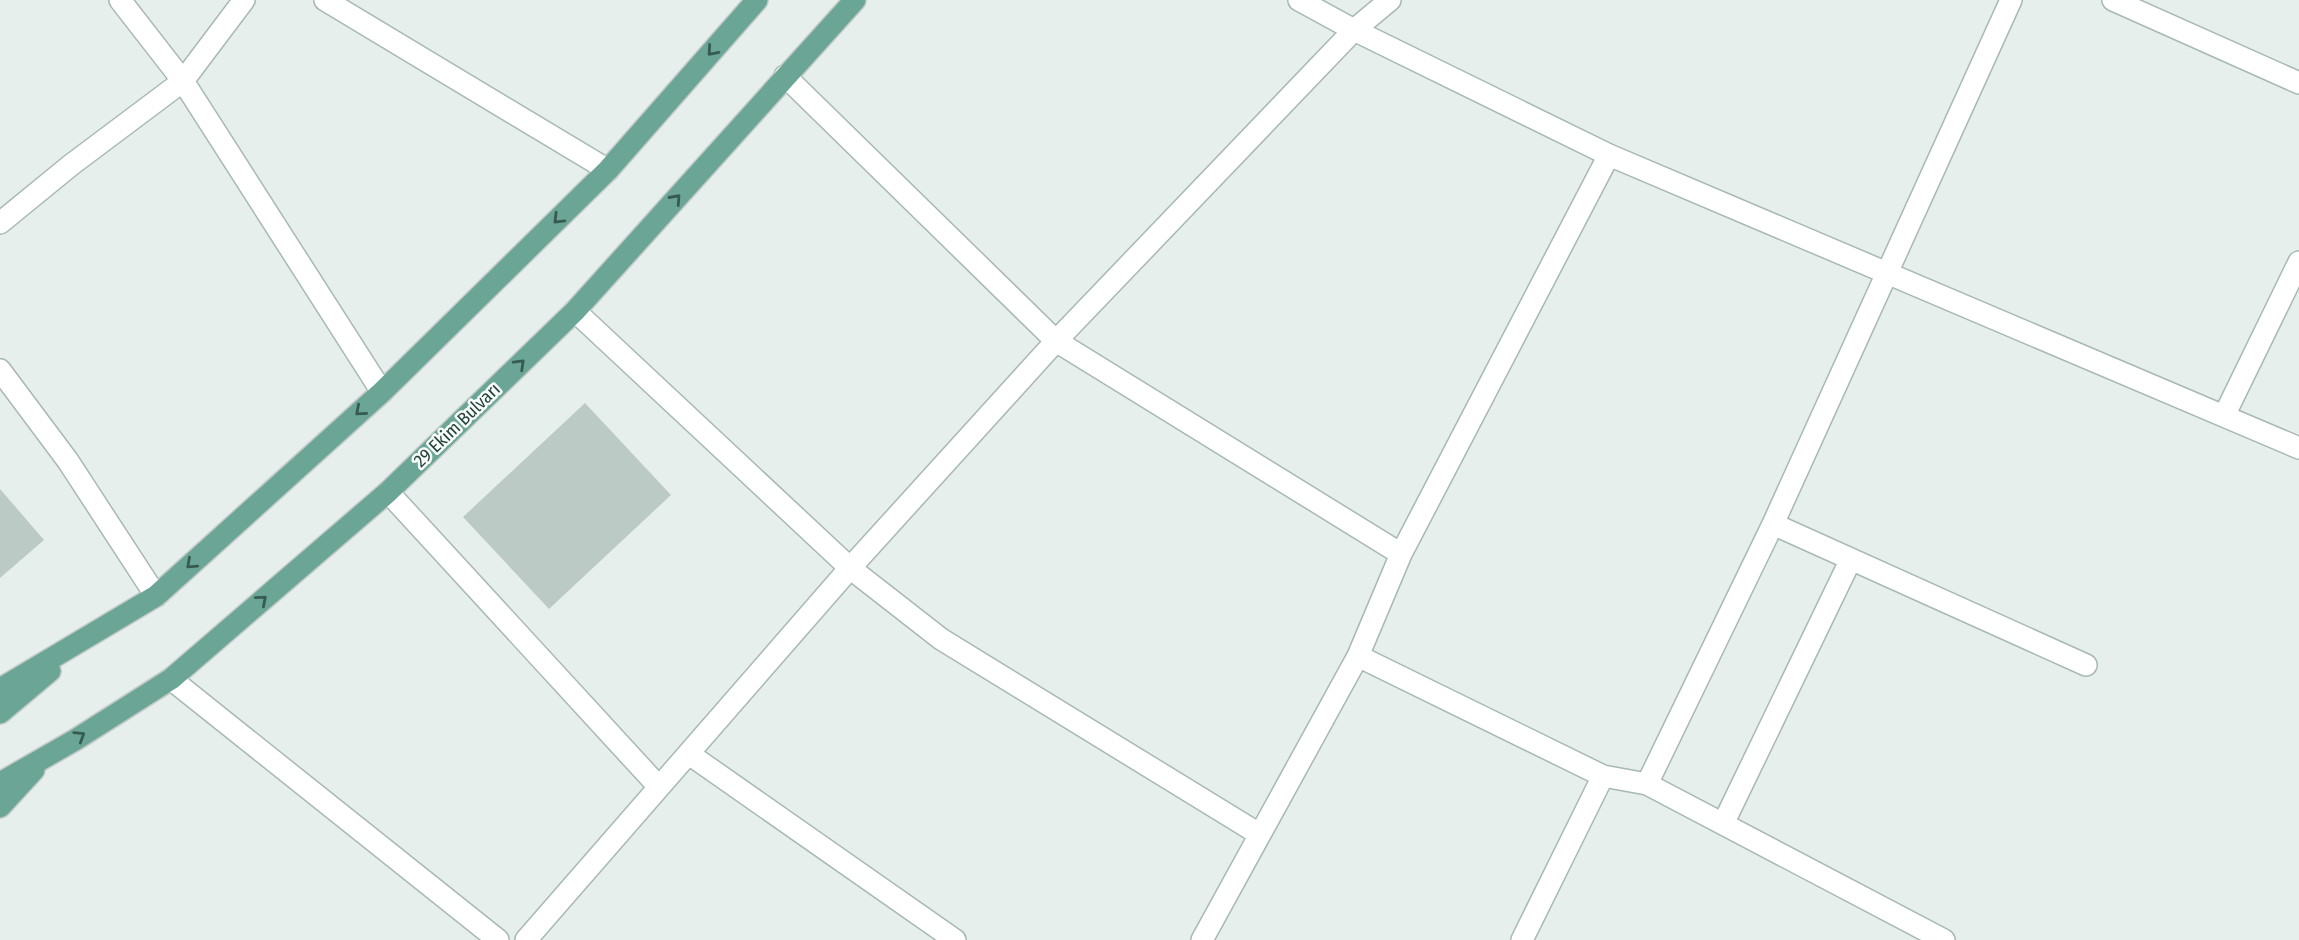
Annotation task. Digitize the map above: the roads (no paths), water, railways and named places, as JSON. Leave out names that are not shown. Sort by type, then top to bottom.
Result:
[{"type":"main road","points":[[0,689],[156,596],[382,392],[608,170],[757,0]]},
{"type":"main road","name":"29 Ekim Bulvarı","points":[[0,783],[171,678],[388,492],[575,311],[855,0]]},
{"type":"main road","points":[[0,713],[100,629]]},
{"type":"main road","points":[[0,807],[47,756]]},
{"type":"street","points":[[120,0],[183,81],[382,392]]},
{"type":"street","points":[[0,223],[71,165],[183,81],[244,0]]},
{"type":"street","points":[[325,0],[608,170]]},
{"type":"street","points":[[1299,0],[1354,30],[1609,155],[2299,448]]},
{"type":"street","points":[[526,940],[850,568],[1056,341],[1354,30],[1390,0]]},
{"type":"street","points":[[1647,784],[1773,524],[2011,0]]},
{"type":"street","points":[[2113,0],[2299,83]]},
{"type":"street","points":[[785,76],[1056,341],[1401,554]]},
{"type":"street","points":[[1202,940],[1358,656],[1401,554],[1609,155]]},
{"type":"street","points":[[2224,416],[2299,262]]},
{"type":"street","points":[[575,311],[850,568],[941,639],[1259,834]]},
{"type":"street","points":[[0,370],[68,461],[156,596]]},
{"type":"street","points":[[388,492],[659,787]]},
{"type":"street","points":[[1773,524],[2086,665]]},
{"type":"street","points":[[1723,824],[1851,559]]},
{"type":"street","points":[[1358,656],[1602,776],[1647,784],[1944,940]]},
{"type":"street","points":[[171,678],[498,940]]},
{"type":"street","points":[[689,754],[955,940]]},
{"type":"street","points":[[1521,940],[1602,776]]}]
